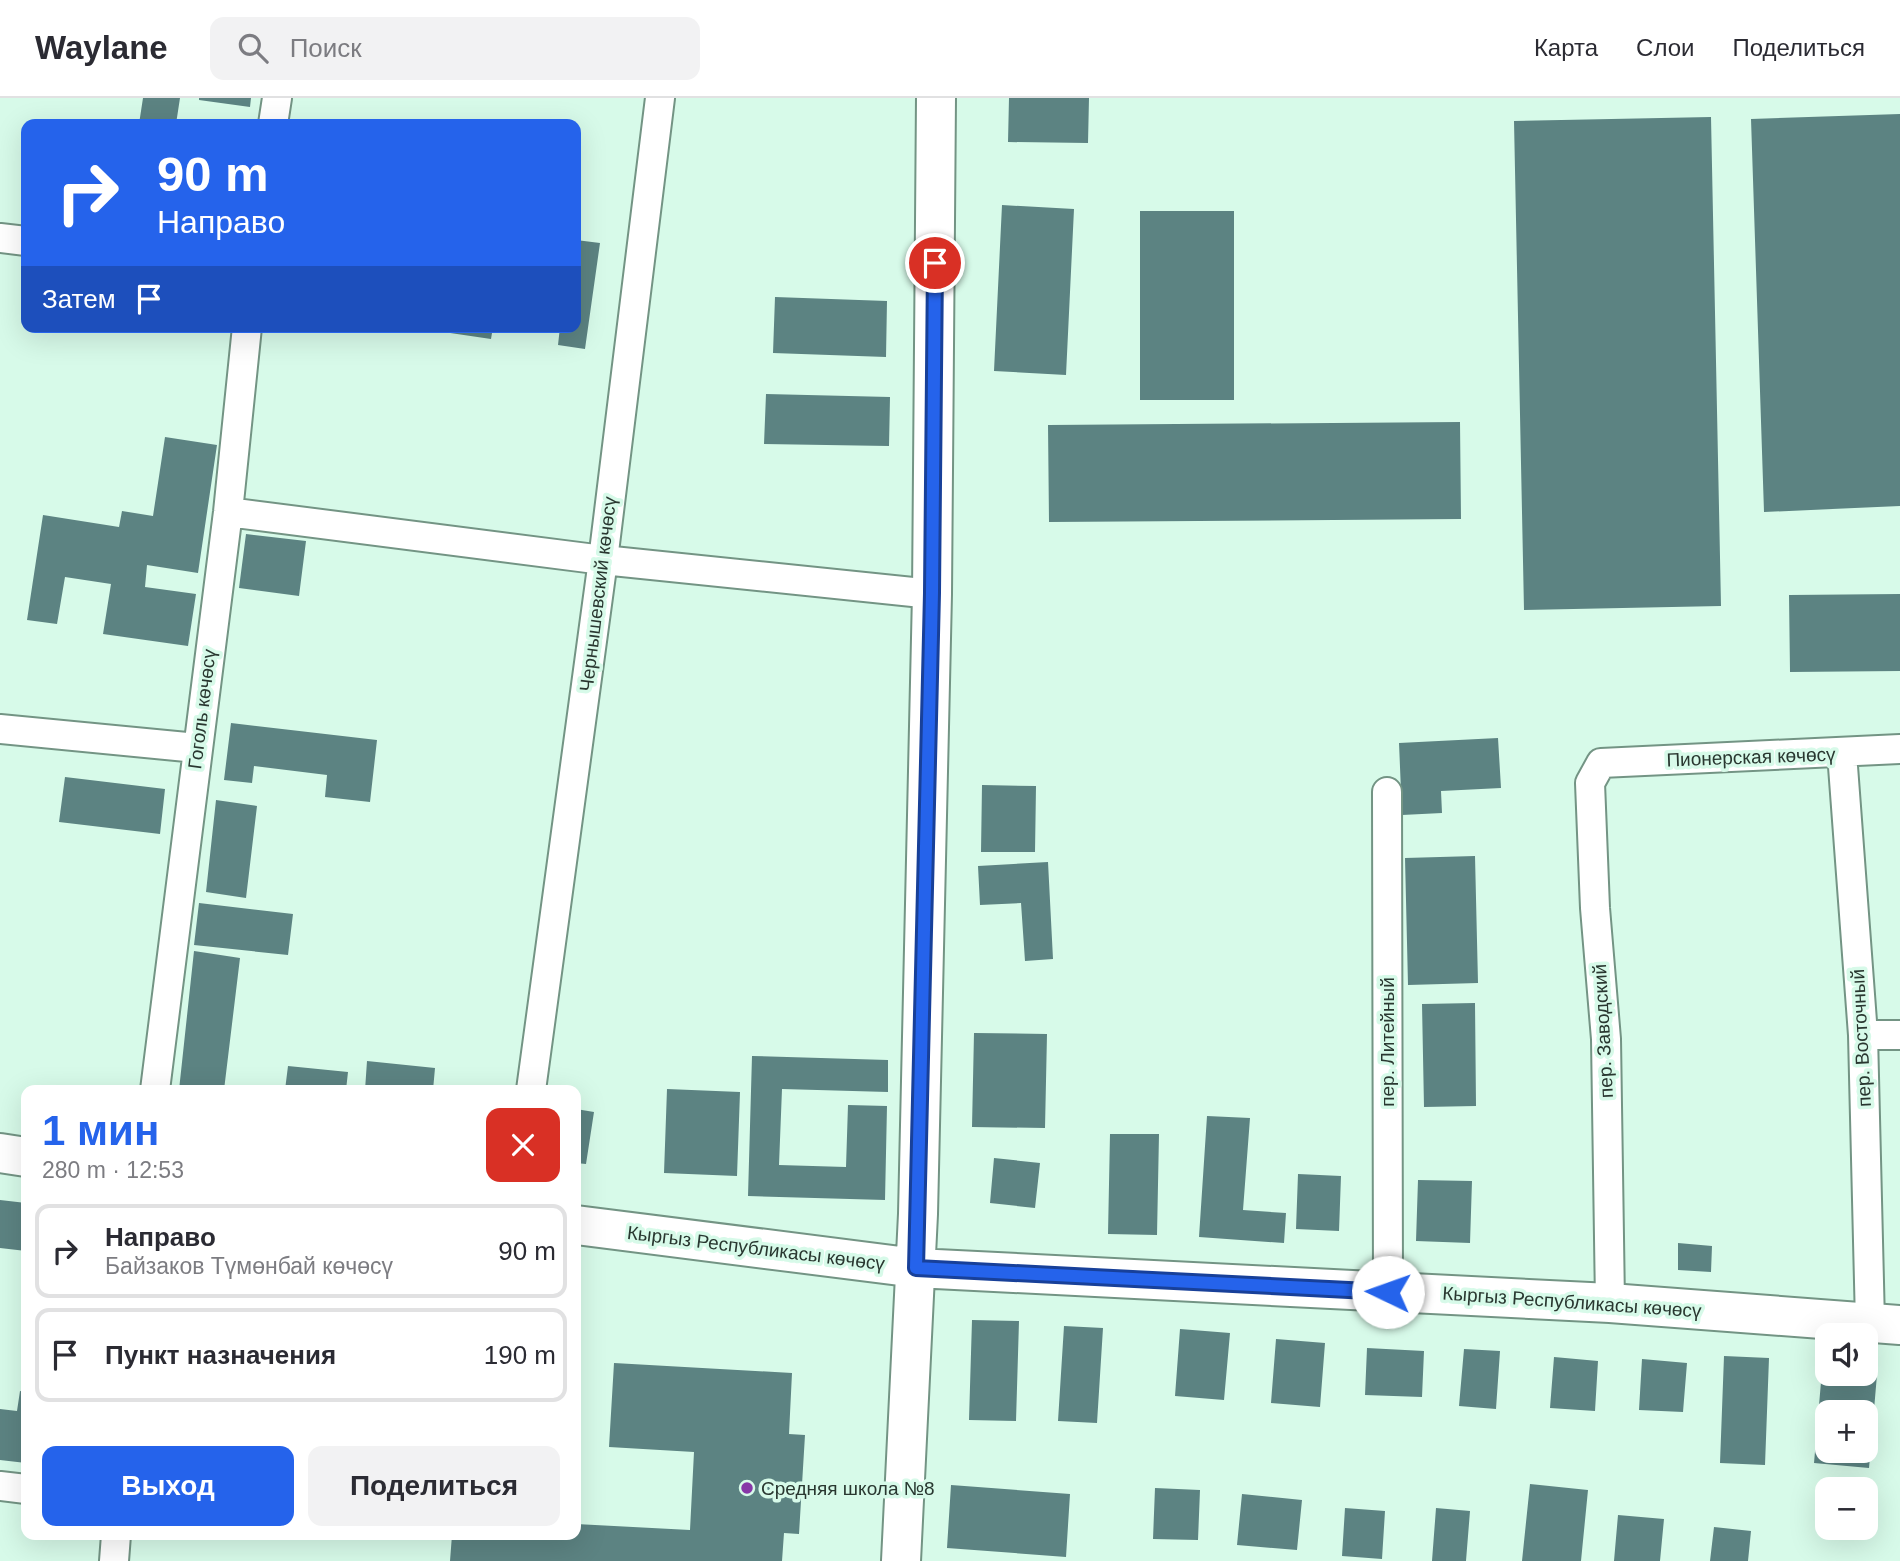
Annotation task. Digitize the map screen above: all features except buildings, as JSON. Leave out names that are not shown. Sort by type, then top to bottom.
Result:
[{"type":"main road","points":[[901,1561],[916,1268],[932,593],[936,98]]},
{"type":"main road","points":[[0,1153],[21,1156]]},
{"type":"main road","name":"Кыргыз Республикасы көчөсү","points":[[581,1226],[916,1268],[1610,1303],[1885,1324]]},
{"type":"street","points":[[274,119],[277,98]]},
{"type":"street","name":"Чернышевский көчөсү","points":[[532,1085],[603,560],[660,98]]},
{"type":"street","points":[[0,238],[21,241]]},
{"type":"street","name":"Гоголь көчөсү","points":[[156,1085],[228,512],[246,333]]},
{"type":"street","points":[[228,512],[603,560],[932,593]]},
{"type":"street","points":[[0,729],[197,748]]},
{"type":"street","name":"Пионерская көчөсү","points":[[1601,763],[1900,749]]},
{"type":"street","name":"пер. Восточный","points":[[1842,753],[1885,1324]]},
{"type":"street","name":"пер. Заводский","points":[[1601,763],[1590,783],[1595,908],[1606,1039],[1610,1303]]},
{"type":"street","name":"пер. Литейный","points":[[1387,792],[1388,1292]]},
{"type":"street","points":[[1863,1035],[1900,1035]]},
{"type":"street","points":[[0,1486],[21,1488]]},
{"type":"street","points":[[114,1561],[116,1540]]},
{"type":"place","name":"Средняя школа №8","points":[[747,1488]]},
{"type":"route","points":[[935,263],[932,593],[916,1268],[1388,1292]]}]
